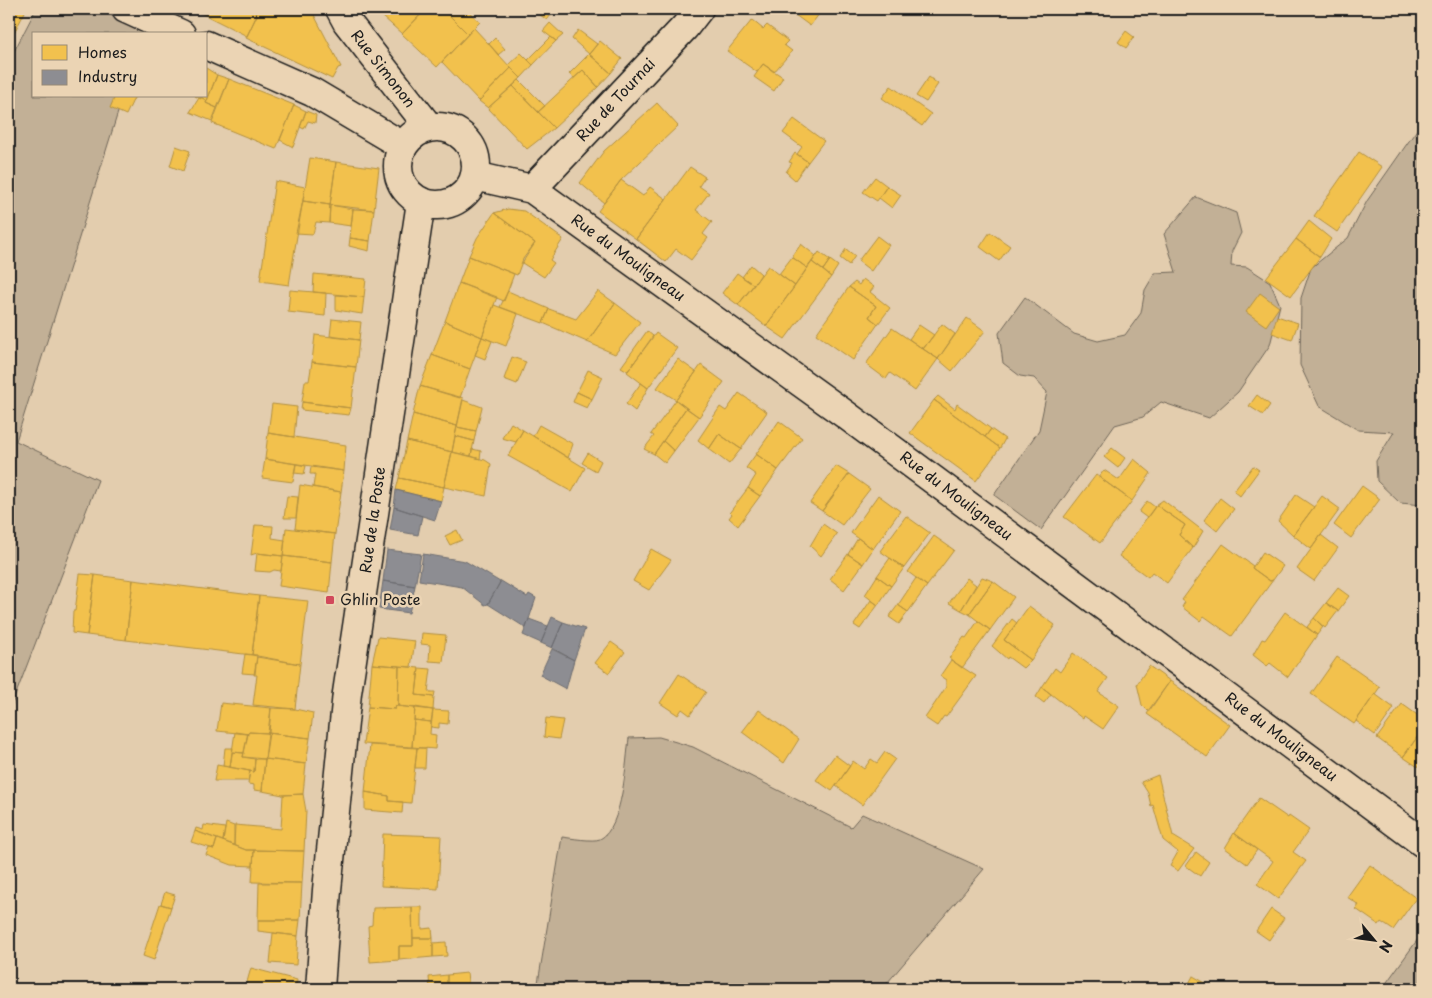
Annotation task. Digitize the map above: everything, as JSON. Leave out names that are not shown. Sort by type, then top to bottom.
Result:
[{"type":"street","points":[[126,9],[177,32]]},
{"type":"street","name":"Rue Simonon","points":[[340,9],[347,22],[429,127]]},
{"type":"street","name":"Rue de Tournai","points":[[532,189],[685,27],[699,9]]},
{"type":"street","points":[[208,46],[312,92],[403,146]]},
{"type":"street","points":[[429,127],[452,130],[463,136],[473,149],[476,162],[475,176],[469,189],[458,199],[448,204],[434,205],[421,202],[410,194],[401,183],[397,170],[398,159],[403,146],[416,132],[429,127]]},
{"type":"street","name":"Rue du Mouligneau","points":[[475,176],[532,189],[846,414],[1423,843]]},
{"type":"street","name":"Rue de la Poste","points":[[320,989],[327,890],[347,693],[421,202]]},
{"type":"shaded area","points":[[36,9],[126,9],[147,18],[143,32],[32,32],[32,98],[122,98],[16,441],[98,480],[9,712],[9,61]]},
{"type":"shaded area","points":[[1423,121],[1423,505],[1400,503],[1377,481],[1376,461],[1394,432],[1358,430],[1319,406],[1300,365],[1301,298],[1311,268],[1348,238],[1367,201]]},
{"type":"shaded area","points":[[1196,197],[1236,213],[1241,233],[1232,251],[1231,266],[1247,267],[1270,282],[1280,305],[1270,345],[1238,392],[1209,418],[1161,402],[1143,417],[1115,425],[1041,530],[994,495],[1039,430],[1047,392],[1034,378],[1020,376],[1003,363],[999,333],[1025,297],[1074,334],[1098,341],[1125,335],[1141,313],[1145,290],[1155,273],[1176,272],[1164,234]]},
{"type":"shaded area","points":[[659,737],[693,747],[851,827],[862,814],[984,869],[882,989],[537,989],[562,837],[597,840],[608,832],[614,822],[622,793],[629,738]]},
{"type":"shaded area","points":[[1423,932],[1423,989],[1382,989]]},
{"type":"building: Homes","points":[[9,9],[20,9],[25,12],[9,42]]},
{"type":"building: Homes","points":[[193,9],[254,9],[257,15],[247,36]]},
{"type":"building: Homes","points":[[254,9],[311,9],[341,67],[338,68],[332,79],[246,38],[257,15]]},
{"type":"building: Homes","points":[[379,9],[426,9],[402,34],[382,16]]},
{"type":"building: Homes","points":[[426,9],[443,9],[468,34],[437,67],[402,34]]},
{"type":"building: Homes","points":[[449,9],[466,9],[480,22],[468,34],[446,12]]},
{"type":"building: Homes","points":[[532,9],[556,9],[547,20]]},
{"type":"building: Homes","points":[[787,9],[823,9],[810,26]]},
{"type":"building: Homes","points":[[752,20],[763,29],[767,25],[788,41],[784,45],[792,51],[774,72],[763,64],[757,72],[727,51]]},
{"type":"building: Homes","points":[[550,23],[563,35],[556,41],[543,31]]},
{"type":"building: Homes","points":[[474,28],[511,68],[479,101],[442,62]]},
{"type":"building: Homes","points":[[578,30],[597,44],[589,54],[572,39]]},
{"type":"building: Homes","points":[[1126,31],[1134,37],[1126,48],[1118,42]]},
{"type":"building: Homes","points":[[551,37],[556,41],[533,65],[528,60]]},
{"type":"building: Homes","points":[[495,38],[505,49],[498,55],[489,44]]},
{"type":"building: Homes","points":[[600,41],[622,59],[611,73],[589,54]]},
{"type":"building: Homes","points":[[521,53],[533,65],[521,78],[508,65]]},
{"type":"building: Homes","points":[[589,54],[611,73],[598,87],[583,70],[574,78],[569,74]]},
{"type":"building: Homes","points":[[763,64],[783,77],[774,91],[754,77]]},
{"type":"building: Homes","points":[[511,68],[521,78],[488,108],[479,101]]},
{"type":"building: Homes","points":[[208,69],[217,75],[207,101],[202,98],[208,98]]},
{"type":"building: Homes","points":[[583,70],[598,87],[554,128],[538,112]]},
{"type":"building: Homes","points":[[217,75],[229,79],[217,108],[206,103]]},
{"type":"building: Homes","points":[[929,77],[938,84],[926,102],[916,96]]},
{"type":"building: Homes","points":[[229,79],[294,105],[276,149],[212,123]]},
{"type":"building: Homes","points":[[519,80],[545,106],[538,112],[513,86]]},
{"type":"building: Homes","points":[[513,86],[554,128],[527,149],[488,108]]},
{"type":"building: Homes","points":[[891,86],[931,114],[922,126],[882,98]]},
{"type":"building: Homes","points":[[114,98],[134,98],[126,115],[110,108]]},
{"type":"building: Homes","points":[[199,98],[202,98],[207,101],[206,103],[217,108],[212,121],[190,112]]},
{"type":"building: Homes","points":[[657,103],[678,126],[621,180],[604,203],[580,183],[604,151]]},
{"type":"building: Homes","points":[[294,105],[306,111],[293,147],[280,140]]},
{"type":"building: Homes","points":[[306,111],[316,115],[315,123],[308,121],[304,129],[300,127]]},
{"type":"building: Homes","points":[[794,119],[824,141],[808,162],[797,154],[802,147],[783,133]]},
{"type":"building: Homes","points":[[176,146],[190,151],[183,171],[170,166]]},
{"type":"building: Homes","points":[[1359,152],[1382,167],[1337,232],[1314,216]]},
{"type":"building: Homes","points":[[795,153],[808,162],[795,180],[786,172],[792,163],[789,162]]},
{"type":"building: Homes","points":[[310,158],[336,162],[330,205],[303,201]]},
{"type":"building: Homes","points":[[336,162],[379,168],[374,210],[330,205]]},
{"type":"building: Homes","points":[[690,167],[705,177],[699,186],[709,193],[696,210],[712,222],[703,234],[708,238],[691,260],[676,249],[666,262],[636,239]]},
{"type":"building: Homes","points":[[875,177],[887,186],[877,201],[863,192]]},
{"type":"building: Homes","points":[[621,180],[643,196],[650,187],[666,199],[636,239],[598,211]]},
{"type":"building: Homes","points":[[275,181],[305,187],[289,285],[260,281]]},
{"type":"building: Homes","points":[[887,186],[901,195],[892,208],[879,198]]},
{"type":"building: Homes","points":[[303,201],[330,205],[329,223],[316,222],[313,234],[296,233]]},
{"type":"building: Homes","points":[[330,205],[353,209],[351,226],[329,223]]},
{"type":"building: Homes","points":[[353,209],[374,210],[370,241],[350,238]]},
{"type":"building: Homes","points":[[508,209],[524,211],[563,239],[550,260],[554,263],[544,277],[522,263],[535,243],[494,213]]},
{"type":"building: Homes","points":[[494,213],[535,243],[523,259],[517,275],[469,256],[477,238]]},
{"type":"building: Homes","points":[[1309,221],[1331,239],[1320,257],[1296,239]]},
{"type":"building: Homes","points":[[990,232],[1010,246],[999,261],[980,247]]},
{"type":"building: Homes","points":[[877,236],[889,245],[871,271],[858,261]]},
{"type":"building: Homes","points":[[350,238],[370,241],[369,251],[349,246]]},
{"type":"building: Homes","points":[[1296,239],[1320,257],[1291,296],[1266,278]]},
{"type":"building: Homes","points":[[801,244],[816,256],[807,268],[792,257]]},
{"type":"building: Homes","points":[[846,249],[855,256],[849,265],[840,258]]},
{"type":"building: Homes","points":[[819,252],[830,260],[823,270],[812,262]]},
{"type":"building: Homes","points":[[469,256],[514,274],[504,301],[459,283]]},
{"type":"building: Homes","points":[[792,257],[807,268],[795,286],[779,274]]},
{"type":"building: Homes","points":[[830,260],[838,266],[831,277],[823,270]]},
{"type":"building: Homes","points":[[812,262],[831,277],[785,339],[766,326]]},
{"type":"building: Homes","points":[[751,265],[761,274],[754,285],[742,277]]},
{"type":"building: Homes","points":[[768,266],[795,286],[766,326],[738,305]]},
{"type":"building: Homes","points":[[737,273],[754,285],[738,305],[722,293]]},
{"type":"building: Homes","points":[[314,274],[366,279],[364,297],[313,292]]},
{"type":"building: Homes","points":[[863,279],[874,287],[870,292],[890,308],[878,324],[869,317],[876,306],[849,287],[855,282],[859,285]]},
{"type":"building: Homes","points":[[459,283],[497,297],[482,337],[445,321]]},
{"type":"building: Homes","points":[[849,287],[876,306],[869,317],[878,324],[853,360],[816,334]]},
{"type":"building: Homes","points":[[290,290],[326,293],[325,316],[288,312]]},
{"type":"building: Homes","points":[[508,291],[549,309],[543,323],[500,307]]},
{"type":"building: Homes","points":[[598,291],[615,303],[587,342],[543,323],[549,309],[576,319]]},
{"type":"building: Homes","points":[[1260,293],[1279,307],[1266,326],[1246,312]]},
{"type":"building: Homes","points":[[336,295],[364,297],[362,314],[336,310]]},
{"type":"building: Homes","points":[[615,303],[640,322],[615,354],[587,342]]},
{"type":"building: Homes","points":[[494,305],[518,314],[506,346],[482,337]]},
{"type":"building: Homes","points":[[1277,316],[1298,323],[1292,340],[1272,333]]},
{"type":"building: Homes","points":[[967,318],[985,331],[952,371],[938,359]]},
{"type":"building: Homes","points":[[332,319],[361,322],[359,340],[330,336]]},
{"type":"building: Homes","points":[[445,321],[482,337],[470,369],[432,355]]},
{"type":"building: Homes","points":[[942,324],[955,334],[938,359],[923,349]]},
{"type":"building: Homes","points":[[919,325],[934,335],[923,349],[909,339]]},
{"type":"building: Homes","points":[[892,328],[938,359],[915,391],[890,373],[886,379],[866,364]]},
{"type":"building: Homes","points":[[647,331],[653,336],[628,371],[621,367]]},
{"type":"building: Homes","points":[[656,333],[677,348],[648,388],[627,372]]},
{"type":"building: Homes","points":[[315,335],[359,340],[356,367],[312,362]]},
{"type":"building: Homes","points":[[482,337],[492,341],[485,359],[475,355]]},
{"type":"building: Homes","points":[[432,355],[470,369],[460,398],[420,386]]},
{"type":"building: Homes","points":[[512,357],[526,362],[517,384],[504,379]]},
{"type":"building: Homes","points":[[678,359],[696,372],[676,400],[657,388]]},
{"type":"building: Homes","points":[[312,362],[356,367],[351,408],[302,402],[305,381],[309,381]]},
{"type":"building: Homes","points":[[701,365],[724,382],[699,417],[676,400]]},
{"type":"building: Homes","points":[[588,370],[603,377],[592,399],[577,392]]},
{"type":"building: Homes","points":[[641,383],[648,388],[635,411],[626,404]]},
{"type":"building: Homes","points":[[420,386],[463,398],[457,426],[413,414]]},
{"type":"building: Homes","points":[[577,392],[592,399],[587,408],[573,402]]},
{"type":"building: Homes","points":[[739,393],[767,412],[741,449],[719,434],[709,449],[698,440],[720,407],[726,411]]},
{"type":"building: Homes","points":[[1257,395],[1270,405],[1263,415],[1249,406]]},
{"type":"building: Homes","points":[[938,396],[955,409],[957,404],[991,429],[985,437],[934,400]]},
{"type":"building: Homes","points":[[463,400],[482,407],[476,431],[457,427]]},
{"type":"building: Homes","points":[[676,400],[686,408],[654,454],[644,449],[654,436],[651,434]]},
{"type":"building: Homes","points":[[934,400],[1000,448],[976,481],[910,433]]},
{"type":"building: Homes","points":[[302,402],[351,408],[349,415],[301,410]]},
{"type":"building: Homes","points":[[272,404],[297,407],[294,437],[268,433]]},
{"type":"building: Homes","points":[[686,408],[699,417],[674,451],[663,441]]},
{"type":"building: Homes","points":[[413,414],[457,426],[452,452],[407,441]]},
{"type":"building: Homes","points":[[779,421],[802,438],[778,470],[756,454]]},
{"type":"building: Homes","points":[[511,423],[523,430],[516,442],[502,438]]},
{"type":"building: Homes","points":[[539,425],[573,444],[568,458],[533,436]]},
{"type":"building: Homes","points":[[457,427],[476,431],[474,441],[455,436]]},
{"type":"building: Homes","points":[[991,429],[1005,439],[1000,448],[985,437]]},
{"type":"building: Homes","points":[[523,430],[585,468],[572,492],[508,456]]},
{"type":"building: Homes","points":[[268,433],[346,445],[344,471],[265,459]]},
{"type":"building: Homes","points":[[719,434],[741,449],[729,464],[709,449]]},
{"type":"building: Homes","points":[[455,436],[474,441],[471,456],[452,452]]},
{"type":"building: Homes","points":[[407,441],[452,452],[444,487],[399,478]]},
{"type":"building: Homes","points":[[663,441],[674,451],[665,463],[654,454]]},
{"type":"building: Homes","points":[[1112,448],[1125,458],[1118,468],[1104,457]]},
{"type":"building: Homes","points":[[472,449],[481,451],[480,459],[471,456]]},
{"type":"building: Homes","points":[[452,452],[485,460],[491,464],[486,496],[444,487]]},
{"type":"building: Homes","points":[[588,453],[601,461],[596,471],[582,463]]},
{"type":"building: Homes","points":[[756,454],[778,470],[760,496],[748,488],[756,475],[746,468]]},
{"type":"building: Homes","points":[[265,459],[296,464],[293,482],[262,478]]},
{"type":"building: Homes","points":[[1134,459],[1151,473],[1132,501],[1099,477],[1104,470],[1119,480]]},
{"type":"building: Homes","points":[[296,464],[306,466],[304,474],[294,473]]},
{"type":"building: Homes","points":[[836,466],[849,474],[822,511],[810,503]]},
{"type":"building: Homes","points":[[1253,466],[1259,470],[1240,496],[1234,491]]},
{"type":"building: Homes","points":[[311,467],[344,471],[341,492],[313,487],[315,474],[310,474]]},
{"type":"building: Homes","points":[[849,474],[870,489],[842,525],[822,511]]},
{"type":"building: Homes","points":[[1096,475],[1132,501],[1100,543],[1064,517]]},
{"type":"building: Homes","points":[[399,478],[444,487],[441,501],[396,490]]},
{"type":"building: Homes","points":[[300,485],[341,492],[335,534],[295,529]]},
{"type":"building: Homes","points":[[1362,486],[1380,499],[1351,538],[1334,525]]},
{"type":"building: Homes","points":[[748,488],[760,496],[738,526],[729,518],[732,514],[730,512]]},
{"type":"building: Homes","points":[[878,495],[900,511],[873,549],[851,533]]},
{"type":"building: Homes","points":[[1296,495],[1314,507],[1293,535],[1278,521]]},
{"type":"building: Homes","points":[[287,496],[298,497],[296,518],[284,518]]},
{"type":"building: Homes","points":[[1322,496],[1340,509],[1311,549],[1293,535]]},
{"type":"building: Homes","points":[[1220,498],[1234,509],[1217,531],[1204,520]]},
{"type":"building: Homes","points":[[1163,500],[1203,531],[1193,548],[1179,535],[1185,525],[1156,505]]},
{"type":"building: Homes","points":[[1147,501],[1155,507],[1147,518],[1139,512]]},
{"type":"building: Homes","points":[[1156,505],[1185,525],[1179,535],[1193,548],[1167,583],[1152,572],[1148,577],[1119,556]]},
{"type":"building: Homes","points":[[906,516],[930,533],[904,568],[880,551]]},
{"type":"building: Homes","points":[[823,524],[837,534],[821,556],[810,546]]},
{"type":"building: Homes","points":[[255,525],[273,526],[272,538],[285,540],[283,556],[257,553],[251,555]]},
{"type":"building: Homes","points":[[286,528],[335,534],[332,562],[283,556]]},
{"type":"building: Homes","points":[[457,530],[462,540],[450,545],[445,536]]},
{"type":"building: Homes","points":[[1321,535],[1338,548],[1314,581],[1297,569]]},
{"type":"building: Homes","points":[[934,536],[954,550],[927,586],[908,572]]},
{"type":"building: Homes","points":[[858,538],[873,549],[863,564],[848,554]]},
{"type":"building: Homes","points":[[1223,544],[1270,581],[1273,580],[1232,636],[1204,616],[1200,621],[1182,607],[1185,602],[1182,600]]},
{"type":"building: Homes","points":[[651,549],[671,560],[649,590],[633,581]]},
{"type":"building: Homes","points":[[1263,552],[1283,566],[1273,580],[1270,581],[1252,568]]},
{"type":"building: Homes","points":[[257,553],[283,556],[281,571],[255,571]]},
{"type":"building: Homes","points":[[848,554],[863,564],[844,590],[830,579]]},
{"type":"building: Homes","points":[[283,556],[332,562],[329,593],[279,586]]},
{"type":"building: Homes","points":[[890,558],[904,568],[891,586],[877,576]]},
{"type":"building: Homes","points":[[80,574],[95,575],[87,635],[72,633],[73,611],[75,611]]},
{"type":"building: Homes","points":[[95,575],[133,580],[126,640],[87,635]]},
{"type":"building: Homes","points":[[877,576],[891,586],[878,605],[865,595]]},
{"type":"building: Homes","points":[[982,577],[993,581],[969,614],[961,610]]},
{"type":"building: Homes","points":[[916,578],[927,586],[908,612],[898,605]]},
{"type":"building: Homes","points":[[967,578],[976,585],[961,610],[949,603]]},
{"type":"building: Homes","points":[[133,580],[259,596],[252,655],[126,640]]},
{"type":"building: Homes","points":[[993,581],[1014,597],[990,630],[969,614]]},
{"type":"building: Homes","points":[[1338,588],[1349,596],[1338,611],[1326,603]]},
{"type":"building: Homes","points":[[259,596],[308,601],[300,664],[252,655]]},
{"type":"building: Homes","points":[[871,600],[878,605],[860,629],[854,625]]},
{"type":"building: Homes","points":[[1326,603],[1338,611],[1325,628],[1314,618]]},
{"type":"building: Homes","points":[[898,605],[908,612],[899,624],[889,617]]},
{"type":"building: Homes","points":[[1029,606],[1055,625],[1031,660],[1004,640]]},
{"type":"building: Homes","points":[[1285,612],[1317,635],[1288,677],[1270,663],[1267,666],[1253,655],[1262,639],[1265,640]]},
{"type":"building: Homes","points":[[1314,618],[1323,627],[1317,635],[1307,627]]},
{"type":"building: Homes","points":[[1012,619],[1017,623],[1004,640],[1031,660],[1023,668],[1008,657],[1007,659],[992,646]]},
{"type":"building: Homes","points":[[978,621],[990,630],[962,668],[949,658]]},
{"type":"building: Homes","points":[[422,633],[446,635],[443,662],[429,661],[430,645],[421,644]]},
{"type":"building: Homes","points":[[378,637],[415,641],[411,667],[372,664]]},
{"type":"building: Homes","points":[[611,642],[625,652],[609,673],[595,663]]},
{"type":"building: Homes","points":[[1073,653],[1108,678],[1098,692],[1119,706],[1103,729],[1084,716],[1083,719],[1042,687],[1055,668],[1060,672]]},
{"type":"building: Homes","points":[[245,654],[257,655],[255,674],[242,673]]},
{"type":"building: Homes","points":[[257,657],[300,664],[295,709],[253,705]]},
{"type":"building: Homes","points":[[1337,657],[1380,687],[1354,724],[1311,694]]},
{"type":"building: Homes","points":[[951,660],[976,676],[946,717],[944,716],[937,726],[925,718],[946,687],[946,680],[940,676]]},
{"type":"building: Homes","points":[[372,664],[399,666],[398,706],[395,709],[368,707]]},
{"type":"building: Homes","points":[[399,666],[419,668],[416,695],[434,697],[433,710],[398,706]]},
{"type":"building: Homes","points":[[1149,666],[1170,681],[1148,711],[1142,705],[1137,684]]},
{"type":"building: Homes","points":[[419,668],[431,669],[428,692],[435,692],[434,697],[416,695]]},
{"type":"building: Homes","points":[[679,674],[706,692],[690,715],[682,709],[678,715],[660,703]]},
{"type":"building: Homes","points":[[1170,681],[1230,725],[1207,757],[1147,714]]},
{"type":"building: Homes","points":[[1042,687],[1051,694],[1044,703],[1036,697]]},
{"type":"building: Homes","points":[[1375,694],[1394,708],[1375,735],[1356,721]]},
{"type":"building: Homes","points":[[221,703],[271,708],[269,733],[248,732],[248,734],[217,731]]},
{"type":"building: Homes","points":[[1402,704],[1423,719],[1423,729],[1403,757],[1377,738]]},
{"type":"building: Homes","points":[[396,706],[415,708],[412,747],[363,744],[368,707],[395,709]]},
{"type":"building: Homes","points":[[415,707],[433,710],[431,722],[414,720]]},
{"type":"building: Homes","points":[[271,708],[295,709],[313,713],[310,738],[268,733]]},
{"type":"building: Homes","points":[[433,710],[449,711],[448,724],[439,723],[439,728],[431,727]]},
{"type":"building: Homes","points":[[759,710],[799,739],[784,763],[742,732]]},
{"type":"building: Homes","points":[[546,718],[563,720],[559,739],[544,737]]},
{"type":"building: Homes","points":[[414,720],[431,722],[430,734],[436,735],[435,749],[412,747]]},
{"type":"building: Homes","points":[[1423,729],[1423,759],[1418,767],[1403,757]]},
{"type":"building: Homes","points":[[235,732],[248,734],[244,753],[232,752]]},
{"type":"building: Homes","points":[[248,732],[269,733],[265,759],[243,757]]},
{"type":"building: Homes","points":[[268,733],[310,738],[306,764],[265,759]]},
{"type":"building: Homes","points":[[370,745],[417,748],[411,803],[389,801],[389,796],[365,792]]},
{"type":"building: Homes","points":[[225,748],[233,748],[230,767],[223,766]]},
{"type":"building: Homes","points":[[417,748],[426,748],[425,768],[415,768]]},
{"type":"building: Homes","points":[[232,752],[244,753],[243,757],[255,759],[254,772],[230,767]]},
{"type":"building: Homes","points":[[885,752],[895,759],[862,805],[836,786],[853,761],[864,769],[871,759],[877,763]]},
{"type":"building: Homes","points":[[835,755],[850,766],[832,791],[816,780]]},
{"type":"building: Homes","points":[[255,759],[265,759],[262,791],[254,790],[254,785],[248,784],[250,771],[254,772]]},
{"type":"building: Homes","points":[[265,759],[306,764],[303,794],[283,795],[262,791]]},
{"type":"building: Homes","points":[[217,765],[250,771],[248,781],[214,781]]},
{"type":"building: Homes","points":[[1158,775],[1173,836],[1194,849],[1178,871],[1170,866],[1178,852],[1163,840],[1153,805],[1151,806],[1148,793],[1141,782]]},
{"type":"building: Homes","points":[[365,792],[389,796],[389,801],[403,802],[402,813],[365,810]]},
{"type":"building: Homes","points":[[303,794],[306,811],[304,851],[246,850],[234,845],[235,825],[281,829],[283,795]]},
{"type":"building: Homes","points":[[1259,798],[1309,830],[1293,852],[1306,861],[1278,899],[1257,884],[1273,861],[1234,833]]},
{"type":"building: Homes","points":[[226,823],[234,826],[234,845],[223,841]]},
{"type":"building: Homes","points":[[204,825],[225,828],[223,841],[195,831],[196,828],[203,830]]},
{"type":"building: Homes","points":[[195,831],[217,839],[214,849],[191,842]]},
{"type":"building: Homes","points":[[1234,833],[1257,850],[1247,864],[1225,848]]},
{"type":"building: Homes","points":[[383,834],[441,836],[438,889],[381,886]]},
{"type":"building: Homes","points":[[217,839],[246,850],[254,850],[253,866],[232,865],[206,855],[209,848],[214,849]]},
{"type":"building: Homes","points":[[254,850],[304,851],[302,883],[252,882]]},
{"type":"building: Homes","points":[[1196,852],[1209,862],[1200,876],[1186,866]]},
{"type":"building: Homes","points":[[1370,865],[1416,898],[1393,930],[1381,922],[1379,925],[1356,909],[1359,905],[1347,897]]},
{"type":"building: Homes","points":[[259,883],[302,883],[300,920],[258,920]]},
{"type":"building: Homes","points":[[165,892],[175,895],[171,907],[161,904]]},
{"type":"building: Homes","points":[[160,904],[171,907],[154,960],[143,956]]},
{"type":"building: Homes","points":[[412,907],[413,946],[399,946],[399,960],[370,962],[368,926],[372,925],[373,908]]},
{"type":"building: Homes","points":[[412,907],[422,907],[422,929],[432,928],[433,938],[413,938]]},
{"type":"building: Homes","points":[[1271,909],[1284,918],[1269,940],[1256,931]]},
{"type":"building: Homes","points":[[258,920],[300,920],[298,936],[258,931]]},
{"type":"building: Homes","points":[[273,933],[298,936],[296,965],[270,963]]},
{"type":"building: Homes","points":[[413,938],[433,938],[433,957],[399,960],[399,946],[413,946]]},
{"type":"building: Homes","points":[[446,942],[447,956],[433,957],[433,943]]},
{"type":"building: Homes","points":[[251,968],[297,980],[296,989],[245,989]]},
{"type":"building: Homes","points":[[467,973],[469,989],[447,989],[447,975]]},
{"type":"building: Homes","points":[[447,975],[447,989],[430,989],[429,977]]},
{"type":"building: Homes","points":[[1193,976],[1216,989],[1186,989]]},
{"type":"building: Industry","points":[[396,490],[441,501],[435,520],[394,507]]},
{"type":"building: Industry","points":[[394,507],[422,516],[418,535],[390,530]]},
{"type":"building: Industry","points":[[387,550],[421,554],[415,586],[383,581]]},
{"type":"building: Industry","points":[[423,554],[465,561],[500,582],[488,604],[485,605],[462,587],[419,580]]},
{"type":"building: Industry","points":[[383,581],[415,586],[409,613],[379,609]]},
{"type":"building: Industry","points":[[501,581],[527,597],[529,594],[536,598],[526,628],[488,604]]},
{"type":"building: Industry","points":[[552,617],[563,622],[552,648],[541,643]]},
{"type":"building: Industry","points":[[529,619],[548,626],[541,643],[523,635]]},
{"type":"building: Industry","points":[[563,622],[585,629],[574,660],[552,648]]},
{"type":"building: Industry","points":[[552,649],[574,660],[566,689],[540,675]]},
{"type":"place","name":"Ghlin Poste","points":[[330,600]]}]
